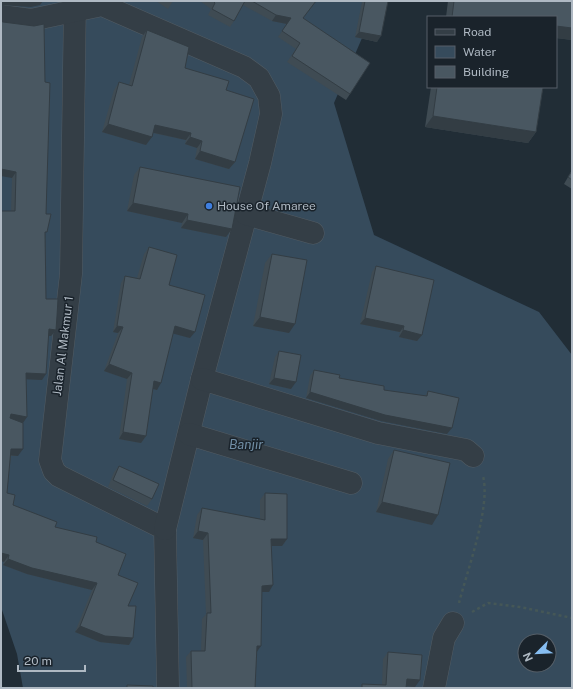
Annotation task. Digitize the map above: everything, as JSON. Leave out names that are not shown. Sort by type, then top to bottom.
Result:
[{"type":"street","points":[[1,16],[32,20],[75,6],[103,3],[244,67],[259,78],[269,96],[271,114],[202,379],[165,530],[168,688]]},
{"type":"street","name":"Jalan Al Makmur 1","points":[[75,6],[71,274],[50,460],[54,471],[59,476],[165,530]]},
{"type":"street","points":[[246,214],[313,233]]},
{"type":"street","points":[[202,379],[378,433],[466,450],[473,456]]},
{"type":"street","points":[[189,434],[351,483]]},
{"type":"street","points":[[434,688],[444,638],[453,623]]},
{"type":"path","points":[[453,623],[483,514],[486,497],[482,470],[473,456]]},
{"type":"path","points":[[453,623],[488,603],[520,607],[572,618]]},
{"type":"water","name":"Banjir","points":[[1,1],[378,1],[334,103],[374,235],[539,312],[572,355],[572,688],[23,688],[17,654],[1,607]]},
{"type":"building","points":[[213,1],[245,1],[234,21],[212,9],[215,3]]},
{"type":"building","points":[[252,1],[316,1],[303,18],[370,63],[350,94],[292,56],[300,43],[282,31],[291,18],[276,15]]},
{"type":"building","points":[[365,1],[388,1],[381,36],[359,32]]},
{"type":"building","points":[[454,1],[572,1],[572,28],[557,26],[557,16],[452,16]]},
{"type":"building","points":[[1,21],[34,26],[44,24],[45,82],[50,83],[46,214],[51,214],[47,232],[45,232],[46,299],[58,299],[56,330],[49,329],[46,374],[26,373],[27,417],[11,414],[10,418],[23,423],[23,449],[11,449],[7,493],[15,495],[13,505],[57,522],[55,527],[97,537],[96,542],[126,554],[118,575],[138,583],[128,606],[136,606],[133,638],[105,636],[80,626],[97,583],[32,568],[8,559],[9,555],[1,553],[1,211],[15,211],[16,172],[1,169]]},
{"type":"building","points":[[147,30],[189,47],[185,68],[229,81],[226,90],[254,99],[235,162],[200,151],[202,141],[190,137],[191,133],[155,125],[152,137],[108,124],[119,82],[132,86]]},
{"type":"building","points":[[437,88],[543,88],[536,132],[433,116]]},
{"type":"building","points":[[140,167],[240,187],[232,229],[187,220],[188,214],[133,203]]},
{"type":"building","points":[[572,171],[572,180],[568,177]]},
{"type":"building","points":[[149,247],[177,255],[169,285],[205,295],[195,332],[175,326],[161,383],[154,381],[146,436],[123,432],[132,373],[109,364],[123,327],[117,326],[125,276],[140,279]]},
{"type":"building","points":[[272,254],[307,260],[295,324],[260,317]]},
{"type":"building","points":[[376,266],[434,280],[422,335],[403,330],[404,326],[365,318]]},
{"type":"building","points":[[279,351],[301,355],[296,382],[274,378]]},
{"type":"building","points":[[314,370],[340,375],[339,378],[384,386],[384,390],[427,396],[428,391],[459,398],[452,428],[385,415],[310,392]]},
{"type":"building","points":[[394,450],[450,463],[438,515],[382,502]]},
{"type":"building","points":[[119,466],[159,484],[152,499],[113,480]]},
{"type":"building","points":[[265,493],[287,494],[287,539],[271,539],[273,585],[262,586],[261,646],[257,646],[255,688],[192,688],[191,651],[205,651],[207,613],[211,613],[208,533],[198,531],[202,508],[265,520]]},
{"type":"building","points":[[388,652],[422,655],[420,680],[407,679],[406,688],[362,688],[362,684],[386,685]]},
{"type":"building","points":[[127,685],[153,686],[153,688],[127,688]]},
{"type":"place","name":"House Of Amaree","points":[[209,206]]}]
